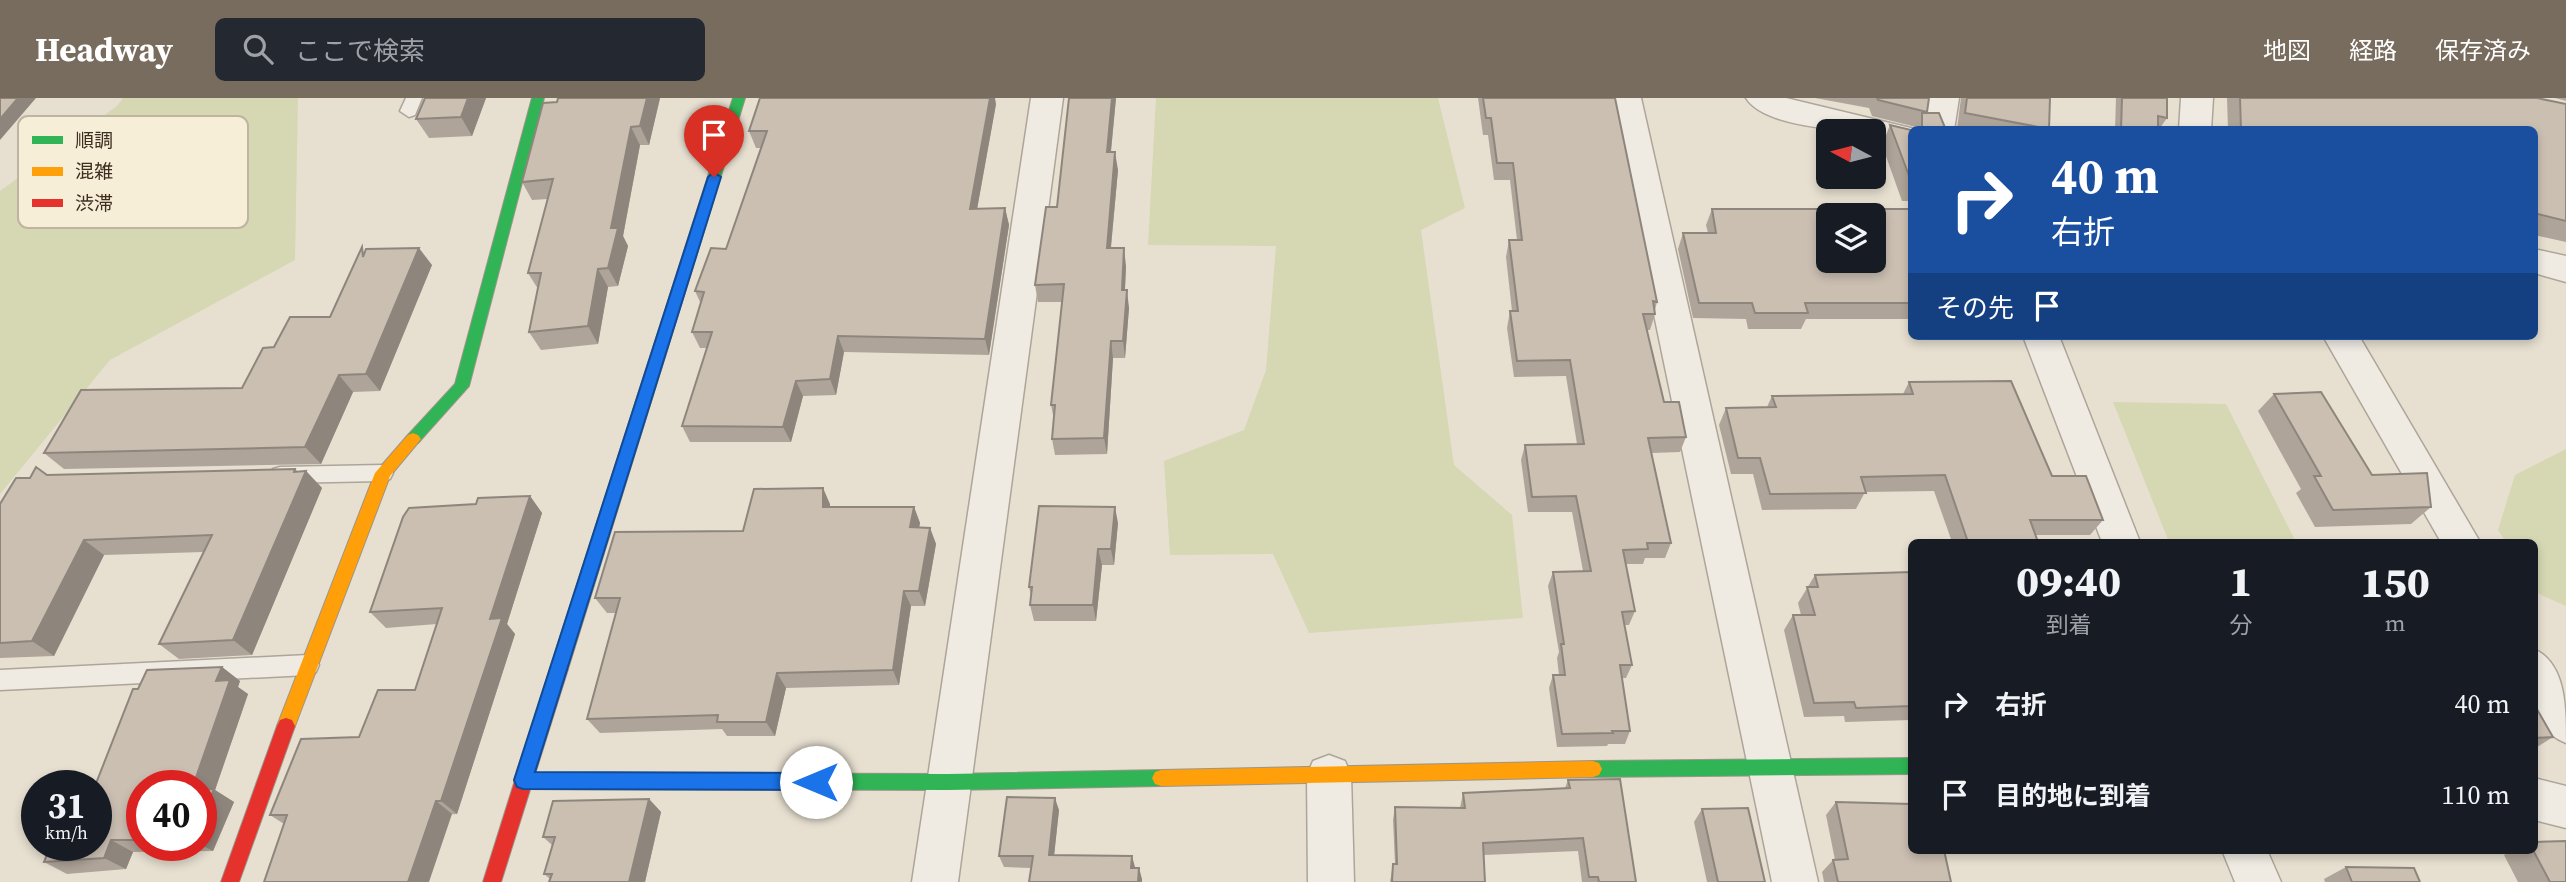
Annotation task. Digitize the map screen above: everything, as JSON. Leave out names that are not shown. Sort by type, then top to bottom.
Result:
[{"type":"street","points":[[230,882],[308,664],[383,473],[462,386],[538,98]]},
{"type":"street","points":[[492,882],[739,98]]},
{"type":"street","points":[[935,882],[1047,98]]},
{"type":"street","points":[[1625,98],[1768,766],[1796,882]]},
{"type":"street","points":[[1762,98],[1778,107],[1908,137]]},
{"type":"street","points":[[1939,126],[1943,98]]},
{"type":"street","points":[[2195,126],[2197,98]]},
{"type":"street","points":[[2042,340],[2120,539]]},
{"type":"street","points":[[2343,340],[2459,539]]},
{"type":"street","points":[[2538,675],[2566,723]]},
{"type":"street","points":[[523,780],[948,782],[1768,766],[1908,766]]},
{"type":"street","points":[[1329,775],[1331,882]]},
{"type":"street","points":[[2538,800],[2566,807]]},
{"type":"street","points":[[2246,854],[2258,882]]},
{"type":"lane","points":[[259,476],[383,473]]},
{"type":"lane","points":[[0,680],[308,664]]},
{"type":"green space","points":[[123,98],[298,98],[295,260],[110,360],[0,494],[0,191],[18,178],[18,228],[248,228],[248,116],[103,116]]},
{"type":"green space","points":[[1156,98],[1438,98],[1465,208],[1421,230],[1454,465],[1512,515],[1523,618],[1309,633],[1273,554],[1170,555],[1164,461],[1244,430],[1266,370],[1276,246],[1148,245]]},
{"type":"green space","points":[[2113,402],[2226,404],[2294,539],[2168,539]]},
{"type":"green space","points":[[2566,449],[2566,606],[2538,592],[2538,539],[2504,539],[2498,530],[2515,475]]},
{"type":"building","points":[[0,98],[18,98],[0,119]]},
{"type":"building","points":[[425,98],[468,98],[461,117],[416,119]]},
{"type":"building","points":[[558,98],[647,98],[640,126],[631,127],[611,228],[618,228],[608,268],[598,269],[588,326],[529,332],[541,273],[528,273],[553,179],[522,182],[543,103],[557,102]]},
{"type":"building","points":[[760,98],[990,98],[970,209],[1005,208],[985,339],[838,336],[830,379],[796,381],[783,427],[682,426],[712,332],[692,332],[704,292],[695,291],[711,248],[726,249],[767,131],[749,131]]},
{"type":"building","points":[[1069,98],[1112,98],[1107,152],[1115,152],[1107,248],[1124,248],[1122,290],[1127,290],[1123,341],[1111,341],[1104,438],[1052,439],[1055,405],[1051,405],[1064,284],[1035,285],[1046,207],[1057,207]]},
{"type":"building","points":[[1483,98],[1615,98],[1657,302],[1653,301],[1655,314],[1643,314],[1664,402],[1679,402],[1686,437],[1648,438],[1671,543],[1647,543],[1648,549],[1623,550],[1635,611],[1622,612],[1632,665],[1620,665],[1630,731],[1562,734],[1553,675],[1565,675],[1561,644],[1564,644],[1553,572],[1591,571],[1576,496],[1532,497],[1525,445],[1584,444],[1570,360],[1517,361],[1510,311],[1518,311],[1509,240],[1522,240],[1513,163],[1497,163],[1491,118],[1486,118]]},
{"type":"building","points":[[1877,98],[1929,98],[1927,112]]},
{"type":"building","points":[[1967,98],[2050,98],[2049,126],[2033,126],[1965,113]]},
{"type":"building","points":[[2122,98],[2167,98],[2167,118],[2158,116],[2158,126],[2121,126]]},
{"type":"building","points":[[2240,98],[2537,98],[2566,104],[2566,221],[2538,214],[2538,126],[2241,126]]},
{"type":"building","points":[[1922,113],[1939,113],[1944,126],[1922,126]]},
{"type":"building","points":[[1890,125],[1908,129],[1908,173]]},
{"type":"building","points":[[1712,209],[1816,209],[1816,273],[1886,273],[1886,209],[1908,209],[1908,303],[1805,303],[1808,313],[1755,313],[1752,303],[1699,303],[1683,233],[1716,233]]},
{"type":"building","points":[[362,247],[363,257],[366,249],[419,248],[366,374],[339,375],[305,447],[44,453],[81,390],[242,388],[263,348],[274,347],[290,317],[330,317]]},
{"type":"building","points":[[2011,381],[2052,476],[2086,476],[2103,520],[2030,520],[2037,539],[1967,539],[1945,475],[1861,477],[1866,493],[1770,494],[1760,458],[1738,458],[1726,408],[1776,407],[1772,396],[1913,394],[1909,382]]},
{"type":"building","points":[[2321,392],[2372,475],[2427,473],[2431,507],[2333,510],[2314,476],[2321,476],[2274,394]]},
{"type":"building","points":[[36,467],[47,475],[295,469],[294,472],[306,471],[233,640],[159,644],[212,535],[84,540],[32,641],[0,643],[0,504],[16,478],[30,478]]},
{"type":"building","points":[[823,488],[823,507],[914,507],[910,527],[930,528],[919,591],[904,591],[893,670],[777,673],[766,722],[717,722],[718,715],[587,719],[620,598],[595,598],[615,532],[743,531],[754,489]]},
{"type":"building","points":[[530,496],[490,619],[502,618],[441,801],[436,801],[408,882],[264,882],[287,815],[270,815],[301,739],[359,737],[378,690],[415,690],[442,608],[370,612],[403,517],[409,508],[476,504],[478,498]]},
{"type":"building","points":[[1039,506],[1115,507],[1111,549],[1098,549],[1093,605],[1030,605],[1032,587],[1029,587]]},
{"type":"building","points":[[1908,572],[1908,706],[1856,708],[1854,702],[1814,703],[1793,615],[1815,615],[1807,587],[1818,587],[1815,575]]},
{"type":"building","points":[[222,667],[216,681],[230,680],[199,770],[126,770],[126,840],[112,840],[112,770],[101,770],[133,689],[138,689],[147,670]]},
{"type":"building","points":[[2538,711],[2553,737],[2538,738]]},
{"type":"building","points":[[1620,779],[1636,882],[1599,882],[1598,877],[1589,877],[1583,838],[1483,843],[1485,882],[1392,882],[1393,864],[1397,864],[1395,807],[1465,808],[1463,793],[1570,788],[1568,780]]},
{"type":"building","points":[[1007,797],[1055,798],[1049,855],[1132,856],[1131,868],[1139,868],[1138,882],[1029,882],[1033,856],[999,856]]},
{"type":"building","points":[[649,799],[629,882],[549,882],[552,874],[544,874],[555,837],[543,837],[553,801]]},
{"type":"building","points":[[1836,802],[1908,804],[1908,854],[1945,854],[1951,882],[1838,882],[1833,860],[1848,859]]},
{"type":"building","points":[[1748,808],[1765,882],[1718,882],[1702,809]]},
{"type":"building","points":[[2566,841],[2566,882],[2550,882],[2535,854],[2538,854],[2538,842]]},
{"type":"building","points":[[2346,867],[2414,868],[2420,882],[2352,882]]},
{"type":"traffic: fast","points":[[413,439],[462,386],[538,98]]},
{"type":"traffic: fast","points":[[678,292],[739,98]]},
{"type":"traffic: fast","points":[[1593,769],[1908,766]]},
{"type":"traffic: fast","points":[[523,781],[948,782],[1161,778]]},
{"type":"traffic: slow","points":[[559,669],[678,292]]},
{"type":"traffic: slow","points":[[286,726],[383,473],[413,439]]},
{"type":"traffic: slow","points":[[1161,778],[1593,769]]},
{"type":"traffic: jam","points":[[492,882],[559,669]]},
{"type":"traffic: jam","points":[[230,882],[286,726]]},
{"type":"route","points":[[714,177],[523,780],[816,782]]}]
